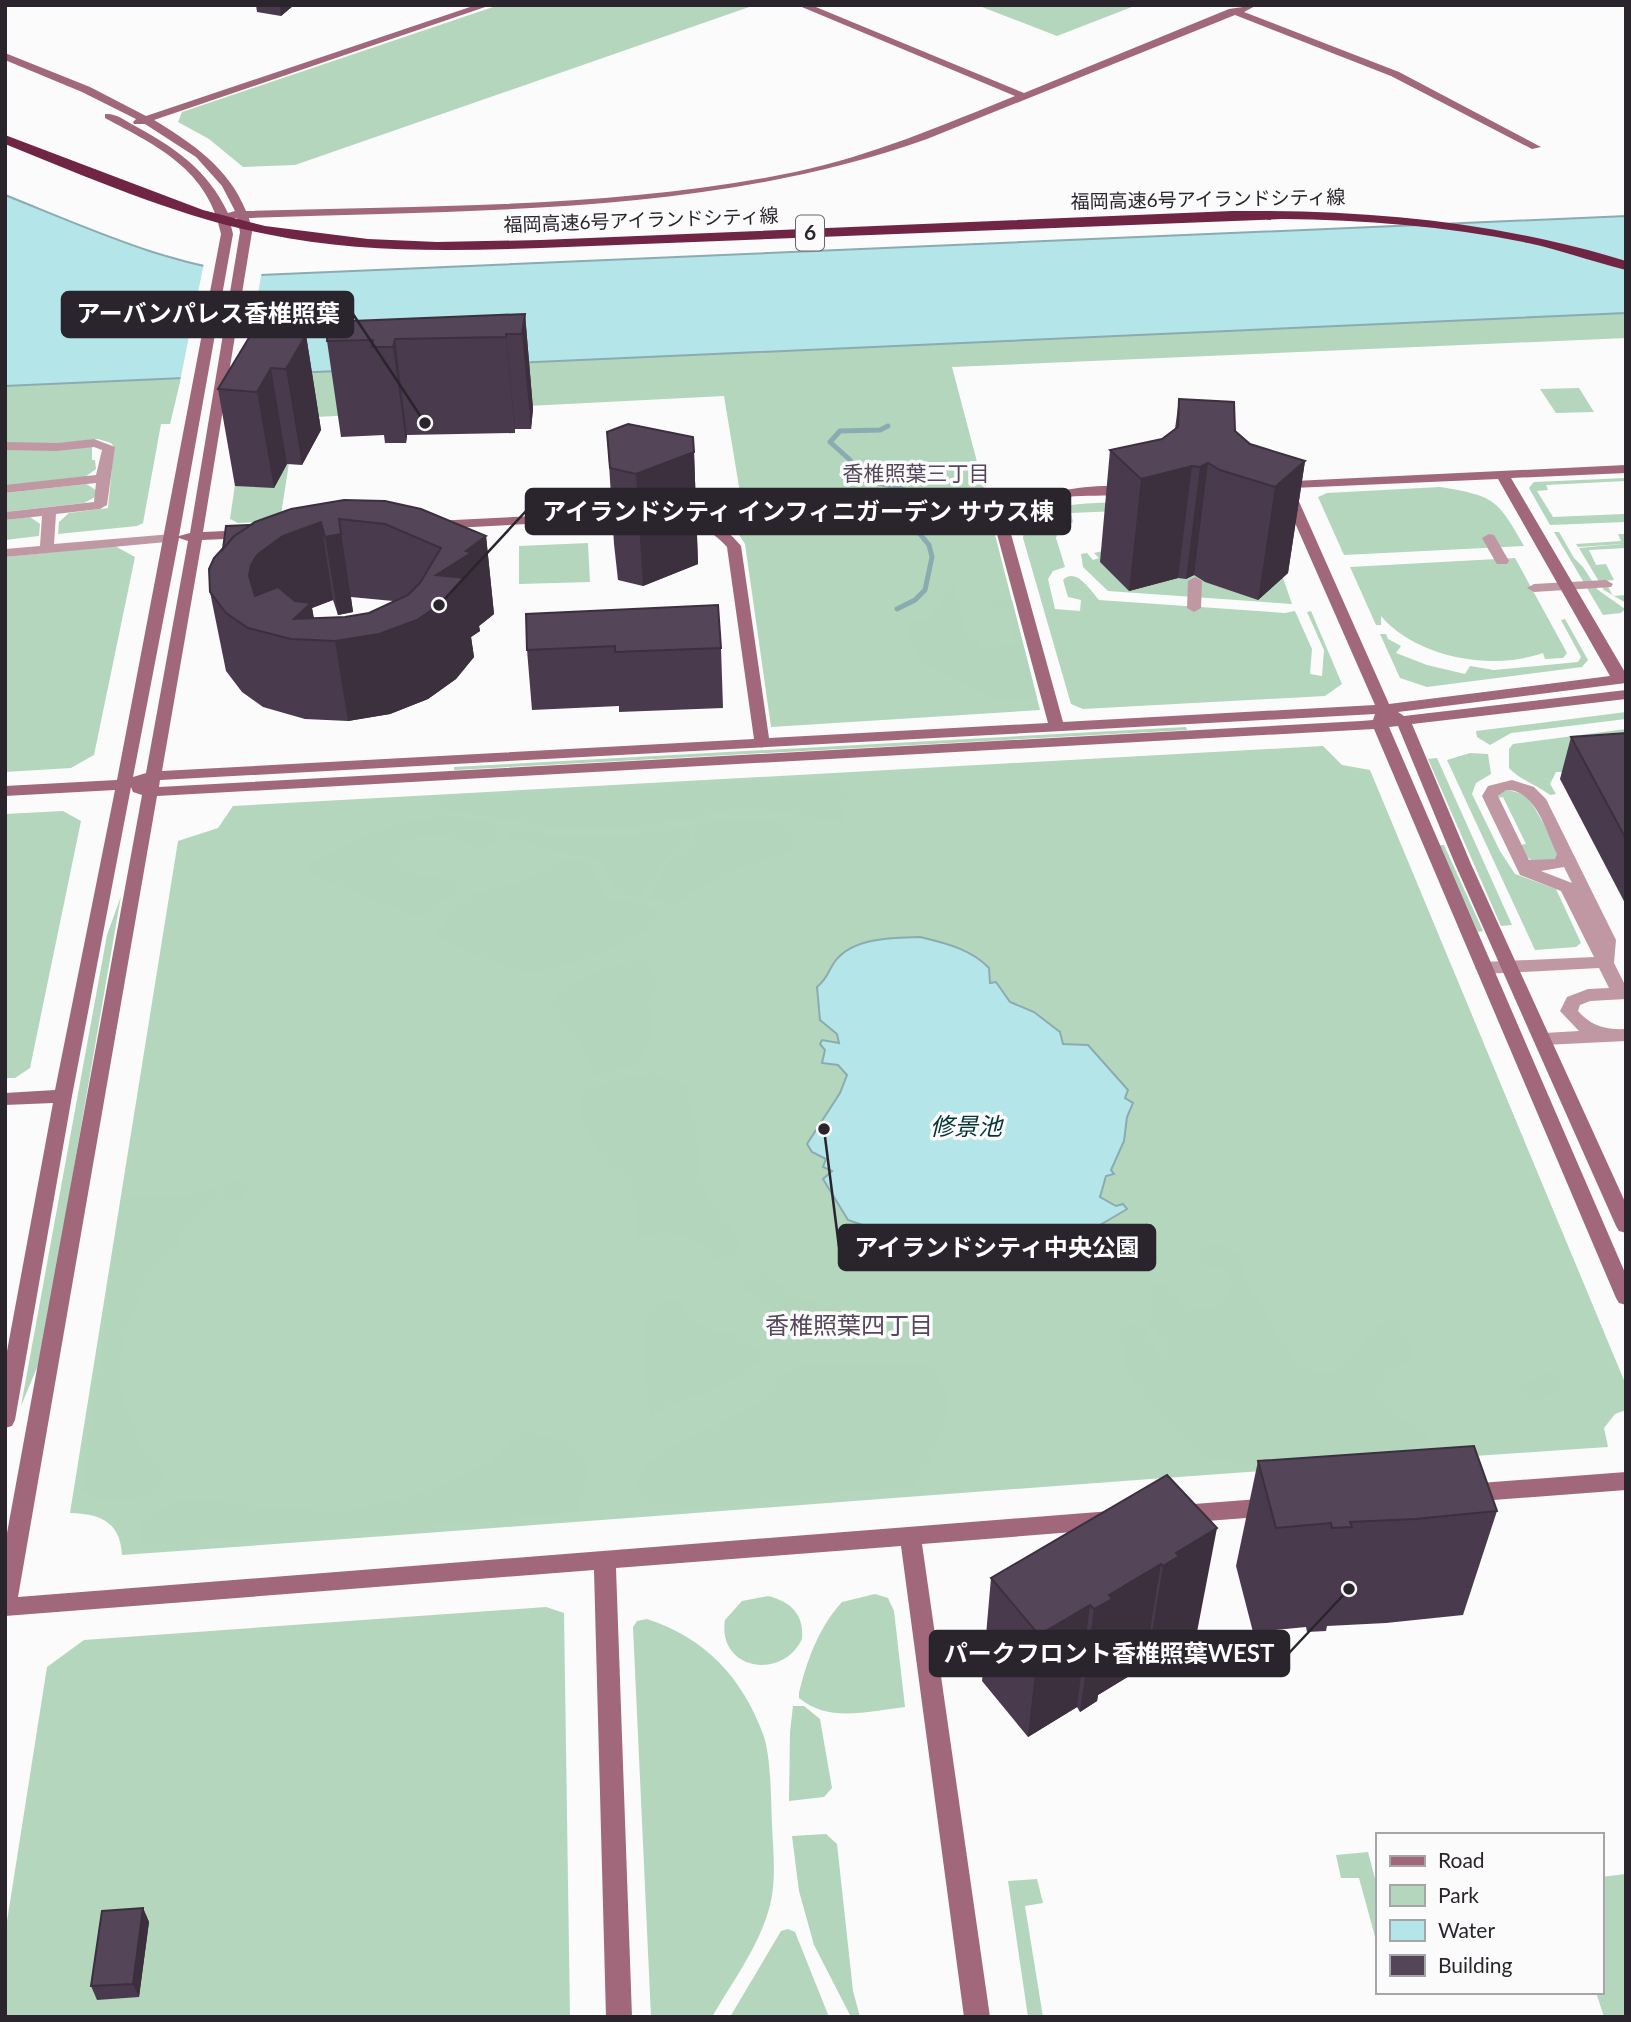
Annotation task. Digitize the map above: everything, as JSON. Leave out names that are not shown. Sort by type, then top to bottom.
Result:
[{"type":"highway","name":"福岡高速6号アイランドシティ線","points":[[5,128],[210,205],[289,224],[373,235],[552,236],[1229,206],[1335,205],[1419,211],[1501,223],[1577,240],[1626,255]]},
{"type":"highway","name":"福岡高速6号アイランドシティ線","points":[[5,139],[209,216],[277,232],[365,244],[553,244],[1232,215],[1337,214],[1418,220],[1494,231],[1569,248],[1626,266]]},
{"type":"street","points":[[127,126],[486,5]]},
{"type":"street","points":[[802,5],[1025,97]]},
{"type":"street","points":[[226,214],[584,194],[730,179],[789,168],[862,150],[1228,8],[1252,5]]},
{"type":"street","points":[[242,213],[588,202],[737,185],[795,175],[872,155],[1025,97],[1228,8],[1395,74],[1536,147]]},
{"type":"street","points":[[5,56],[59,77],[143,120],[204,158],[216,170],[242,213],[246,232],[196,536],[5,1607],[1130,1518]]},
{"type":"street","points":[[5,66],[75,98]]},
{"type":"street","points":[[5,1420],[63,1096],[172,538],[227,234],[226,214],[218,200],[187,163],[96,109]]},
{"type":"street","points":[[5,446],[101,444],[108,447],[109,453],[104,464],[105,478],[100,505],[5,516]]},
{"type":"street","points":[[1264,485],[1626,469]]},
{"type":"street","points":[[5,791],[1382,717],[1622,678],[1502,474]]},
{"type":"street","points":[[5,489],[105,478]]},
{"type":"street","points":[[1285,484],[1484,968],[1626,1298]]},
{"type":"street","points":[[1058,728],[1003,534],[1007,520],[1014,509],[1041,498],[1149,490]]},
{"type":"street","points":[[47,548],[49,512]]},
{"type":"street","points":[[416,526],[655,515],[703,521],[721,532],[734,546],[743,590],[762,744]]},
{"type":"street","points":[[5,553],[196,536],[265,533]]},
{"type":"street","points":[[1489,538],[1502,561]]},
{"type":"street","points":[[1194,608],[1195,580]]},
{"type":"street","points":[[1534,588],[1606,584]]},
{"type":"street","points":[[150,784],[762,744],[1058,728],[1382,717],[1404,723],[1626,694]]},
{"type":"street","points":[[1404,723],[1509,967],[1544,1039],[1626,1226]]},
{"type":"street","points":[[1606,962],[1608,940],[1538,799],[1528,789],[1514,784],[1494,789],[1490,796],[1526,871],[1568,888],[1592,941],[1623,993],[1588,995],[1573,1001],[1569,1011],[1575,1021],[1588,1030],[1617,1036]]},
{"type":"street","points":[[1524,865],[1551,866],[1562,862],[1566,852]]},
{"type":"street","points":[[1484,968],[1606,962]]},
{"type":"street","points":[[1544,1039],[1617,1036]]},
{"type":"street","points":[[5,1099],[63,1096]]},
{"type":"street","points":[[1447,1494],[1626,1480]]},
{"type":"street","points":[[1157,1516],[1295,1506]]},
{"type":"street","points":[[909,1535],[977,2017]]},
{"type":"street","points":[[605,1558],[619,2017]]},
{"type":"green space","points":[[499,5],[755,5],[295,165],[243,167],[209,139],[178,122],[182,112]]},
{"type":"green space","points":[[977,5],[1137,5],[1057,36]]},
{"type":"green space","points":[[1626,313],[1626,338],[952,367],[986,496],[1051,492],[1032,495],[1010,505],[993,527],[1040,710],[771,727],[745,544],[727,524],[686,510],[714,508],[740,493],[724,396],[296,418],[280,521],[238,523],[230,519],[244,422],[244,374]]},
{"type":"green space","points":[[181,378],[170,424],[161,424],[143,523],[137,526],[58,534],[59,522],[69,513],[108,508],[114,447],[111,443],[98,439],[60,443],[5,443],[5,385]]},
{"type":"green space","points":[[1579,388],[1594,412],[1556,413],[1540,389]]},
{"type":"green space","points":[[92,446],[92,460],[95,460],[96,469],[85,477],[5,486],[5,449]]},
{"type":"green space","points":[[1626,478],[1626,481],[1546,485],[1548,490],[1537,491],[1553,517],[1624,514],[1626,522],[1550,525],[1529,488],[1534,482]]},
{"type":"green space","points":[[86,484],[96,490],[95,497],[84,503],[5,512],[5,493]]},
{"type":"green space","points":[[1440,487],[1473,493],[1492,502],[1507,518],[1524,546],[1344,555],[1318,497],[1327,493]]},
{"type":"green space","points":[[1128,502],[1118,511],[1071,513],[1073,522],[1059,529],[1056,538],[1065,567],[1053,571],[1048,579],[1055,609],[1080,611],[1081,600],[1068,597],[1063,580],[1073,576],[1082,581],[1099,600],[1285,613],[1295,611],[1312,649],[1310,674],[1322,676],[1324,650],[1307,612],[1311,611],[1342,684],[1325,696],[1083,709],[1071,704],[1023,538],[1028,525],[1051,510],[1084,504]]},
{"type":"green space","points":[[30,517],[40,524],[39,536],[5,540],[5,520]]},
{"type":"green space","points":[[1554,532],[1559,532],[1598,590],[1625,609],[1621,613],[1603,615]]},
{"type":"green space","points":[[1618,534],[1626,534],[1626,548],[1589,550],[1596,565],[1606,564],[1614,580],[1605,581],[1612,595],[1604,590],[1579,548],[1622,544],[1578,547],[1576,544],[1621,541]]},
{"type":"green space","points":[[588,543],[590,582],[519,584],[519,546]]},
{"type":"green space","points":[[115,546],[135,557],[94,755],[71,768],[5,772],[5,557]]},
{"type":"green space","points":[[1103,551],[1283,578],[1292,604],[1108,591],[1083,567],[1081,554],[1087,553],[1093,560],[1099,558],[1094,553]]},
{"type":"green space","points":[[1515,558],[1567,653],[1563,658],[1545,659],[1543,653],[1501,661],[1478,660],[1434,651],[1414,642],[1381,616],[1381,625],[1376,625],[1350,567]]},
{"type":"green space","points":[[954,585],[967,639],[979,640],[982,647],[997,649],[1006,644],[1015,644],[1009,609],[994,609],[992,605],[996,600],[1012,600],[1037,698],[998,701],[920,662],[910,641],[909,624],[930,617]]},
{"type":"green space","points":[[1626,595],[1626,603],[1614,596]]},
{"type":"green space","points":[[1565,619],[1588,660],[1582,667],[1427,687],[1400,678],[1380,634],[1386,634],[1388,639],[1401,646],[1396,653],[1427,665],[1465,674],[1470,666],[1494,670],[1578,662],[1581,657],[1561,620]]},
{"type":"green space","points":[[1626,712],[1626,719],[1511,733],[1490,745],[1477,737],[1476,731]]},
{"type":"green space","points":[[1186,727],[1187,730],[454,770],[454,767]]},
{"type":"green space","points":[[1626,729],[1626,771],[1556,772],[1550,784],[1556,794],[1550,795],[1509,768],[1509,749],[1513,744]]},
{"type":"green space","points":[[1323,746],[1342,765],[1370,770],[1626,1385],[1626,1410],[1615,1414],[1604,1428],[1608,1447],[122,1555],[113,1527],[90,1515],[70,1513],[178,841],[218,828],[233,806]]},
{"type":"green space","points":[[1470,753],[1488,754],[1491,774],[1476,783],[1472,794],[1500,851],[1515,874],[1556,889],[1581,943],[1576,947],[1535,950],[1447,760]]},
{"type":"green space","points":[[1437,758],[1512,925],[1501,926],[1428,759]]},
{"type":"green space","points":[[797,779],[836,780],[849,798],[843,811],[845,822],[757,808],[719,810],[699,817],[638,826],[570,829],[447,810],[438,801],[454,797]]},
{"type":"green space","points":[[1504,789],[1527,795],[1559,850],[1558,860],[1535,862],[1527,857],[1520,845],[1526,844],[1503,797],[1497,798]]},
{"type":"green space","points":[[63,811],[81,821],[30,1068],[15,1078],[5,1078],[5,814]]},
{"type":"green space","points":[[455,816],[508,827],[500,831],[496,840],[484,850],[440,835],[422,836],[407,843],[396,857],[403,871],[457,883],[460,891],[415,919],[306,872],[307,867],[378,831],[415,821]]},
{"type":"green space","points":[[726,819],[775,822],[799,840],[789,851],[727,872],[674,904],[648,898],[669,862],[695,842],[693,826]]},
{"type":"green space","points":[[687,828],[690,841],[664,861],[642,896],[618,894],[599,859],[508,839],[510,833],[519,832],[595,838]]},
{"type":"green space","points":[[1439,845],[1444,845],[1483,931],[1478,932]]},
{"type":"green space","points":[[573,859],[592,865],[608,899],[638,903],[664,912],[644,933],[629,941],[580,961],[544,969],[515,969],[505,966],[435,934],[442,926],[444,917],[476,893],[519,884],[544,867]]},
{"type":"green space","points":[[121,896],[41,1358],[21,1406],[107,935]]},
{"type":"green space","points":[[644,958],[658,983],[649,1003],[652,1032],[639,1063],[595,1075],[581,1042],[549,1005],[566,985],[601,970]]},
{"type":"green space","points":[[655,1073],[686,1086],[697,1135],[703,1189],[741,1243],[741,1252],[709,1261],[703,1243],[665,1231],[638,1239],[633,1185],[610,1165],[588,1135],[578,1093],[609,1082]]},
{"type":"green space","points":[[236,1181],[248,1186],[241,1203],[216,1197],[178,1232],[182,1243],[148,1277],[123,1339],[119,1389],[141,1446],[165,1477],[152,1495],[116,1500],[91,1496],[82,1491],[121,1199],[158,1195],[188,1196]]},
{"type":"green space","points":[[1214,1242],[1240,1255],[1244,1276],[1297,1366],[1328,1374],[1350,1360],[1380,1325],[1394,1319],[1405,1330],[1414,1356],[1389,1372],[1381,1394],[1386,1404],[1398,1416],[1425,1428],[1431,1434],[1426,1443],[1372,1456],[1316,1460],[1287,1459],[1243,1464],[1203,1457],[1148,1402],[1127,1371],[1119,1330],[1140,1321],[1159,1357],[1171,1350],[1149,1324],[1155,1283],[1172,1290],[1190,1308],[1207,1309],[1222,1302],[1231,1289],[1228,1272],[1202,1264],[1195,1255]]},
{"type":"green space","points":[[760,1271],[797,1296],[830,1308],[910,1323],[919,1330],[880,1335],[806,1321],[767,1304],[737,1286]]},
{"type":"green space","points":[[678,1300],[687,1317],[715,1331],[732,1330],[767,1359],[729,1382],[678,1401],[652,1416],[646,1385],[642,1324],[662,1302]]},
{"type":"green space","points":[[813,1363],[931,1365],[946,1396],[947,1410],[941,1434],[932,1457],[914,1486],[715,1507],[644,1504],[634,1484],[645,1465],[679,1442],[719,1425],[758,1402],[784,1373]]},
{"type":"green space","points":[[1549,1373],[1560,1377],[1563,1383],[1556,1393],[1541,1398],[1523,1399],[1520,1388],[1529,1380]]},
{"type":"green space","points":[[520,1431],[564,1441],[589,1464],[578,1512],[342,1535],[142,1545],[138,1519],[174,1502],[204,1498],[236,1505],[340,1512],[415,1496],[490,1463]]},
{"type":"green space","points":[[875,1594],[888,1598],[894,1611],[905,1707],[863,1713],[836,1713],[811,1706],[799,1698],[799,1693],[820,1633],[842,1602]]},
{"type":"green space","points":[[768,1596],[794,1610],[801,1623],[802,1639],[793,1652],[780,1661],[767,1665],[753,1664],[741,1659],[731,1650],[725,1637],[725,1620],[742,1601]]},
{"type":"green space","points":[[546,1607],[564,1613],[570,2017],[5,2017],[5,1934],[47,1667],[84,1640]]},
{"type":"green space","points":[[647,1619],[687,1637],[719,1662],[754,1713],[768,1754],[774,1856],[769,1909],[751,1951],[712,2017],[651,2017],[633,1627],[637,1621]]},
{"type":"green space","points":[[793,1706],[804,1706],[820,1719],[832,1788],[824,1797],[789,1801]]},
{"type":"green space","points":[[826,1834],[837,1844],[853,1991],[860,2017],[851,2017],[814,1945],[799,1891],[792,1836]]},
{"type":"green space","points":[[1368,1852],[1376,1882],[1376,1940],[1359,1878],[1341,1878],[1336,1855]]},
{"type":"green space","points":[[1626,1874],[1626,2017],[1604,2017],[1597,1994],[1603,1994],[1603,1877]]},
{"type":"green space","points":[[1037,1879],[1043,1903],[1025,1906],[1043,2017],[1028,2017],[1008,1881]]},
{"type":"green space","points":[[788,1929],[795,1932],[829,2017],[730,2017],[781,1931]]},
{"type":"water","points":[[5,195],[162,255],[227,271],[260,275],[1626,216],[1626,313],[5,386]]},
{"type":"water","name":"修景池","points":[[920,937],[957,948],[982,961],[989,968],[990,983],[996,982],[1010,1002],[1034,1012],[1060,1032],[1063,1044],[1088,1045],[1128,1090],[1125,1098],[1133,1103],[1127,1117],[1124,1141],[1111,1170],[1114,1174],[1106,1176],[1100,1197],[1116,1206],[1123,1204],[1127,1209],[1077,1237],[1043,1252],[1006,1263],[971,1268],[918,1260],[909,1241],[848,1220],[823,1179],[832,1171],[823,1167],[826,1159],[812,1152],[807,1144],[840,1093],[847,1075],[838,1065],[822,1063],[825,1050],[820,1044],[822,1040],[839,1043],[837,1034],[820,1020],[817,987],[836,960],[853,947],[875,940]]},
{"type":"pier","points":[[204,263],[262,271],[243,378],[180,381]]},
{"type":"building","points":[[525,314],[522,334],[506,334],[506,337],[395,339],[393,347],[372,347],[373,340],[327,341],[328,322]]},
{"type":"building","points":[[253,331],[306,335],[286,369],[271,368],[257,392],[218,389]]},
{"type":"building","points":[[1179,399],[1234,402],[1235,431],[1250,444],[1305,461],[1275,487],[1220,470],[1208,463],[1141,479],[1110,450],[1162,439],[1178,427]]},
{"type":"building","points":[[628,424],[693,437],[694,452],[636,474],[610,468],[607,432]]},
{"type":"building","points":[[344,500],[385,501],[421,509],[486,536],[466,551],[471,553],[436,575],[465,578],[446,600],[417,620],[379,634],[335,641],[291,639],[248,628],[226,613],[210,592],[209,569],[214,558],[234,536],[255,522],[291,509]],"holes":[[[339,519],[385,524],[441,548],[420,583],[408,595],[369,613],[294,619],[311,603],[295,601],[278,587],[255,596],[249,576],[251,565],[257,555],[283,536],[321,522],[325,537],[341,534]]]},
{"type":"building","points":[[251,525],[234,536],[223,549],[226,526]]},
{"type":"building","points":[[718,605],[721,648],[615,652],[615,646],[527,650],[526,614]]},
{"type":"building","points":[[1626,733],[1626,839],[1571,737]]},
{"type":"building","points":[[1474,1446],[1497,1511],[1350,1522],[1352,1527],[1332,1528],[1331,1523],[1276,1528],[1258,1461]]},
{"type":"building","points":[[1167,1475],[1217,1528],[1176,1553],[1179,1556],[1163,1566],[1161,1564],[1109,1595],[1112,1599],[1094,1609],[1090,1605],[1039,1635],[991,1578]]},
{"type":"building","points":[[143,1908],[133,1984],[91,1986],[102,1911]]},
{"type":"waterway","points":[[888,426],[880,430],[840,431],[830,442],[849,459],[866,480],[900,488],[911,494],[911,523],[929,545],[932,557],[925,590],[915,600],[897,609]]},
{"type":"place","name":"アーバンパレス香椎照葉","points":[[425,423]]},
{"type":"place","name":"アイランドシティ インフィニガーデン サウス棟","points":[[439,605]]},
{"type":"place","name":"アイランドシティ中央公園","points":[[824,1129]]},
{"type":"place","name":"パークフロント香椎照葉WEST","points":[[1349,1589]]},
{"type":"district","name":"香椎照葉三丁目","points":[[916,474]]},
{"type":"district","name":"香椎照葉四丁目","points":[[849,1326]]}]
